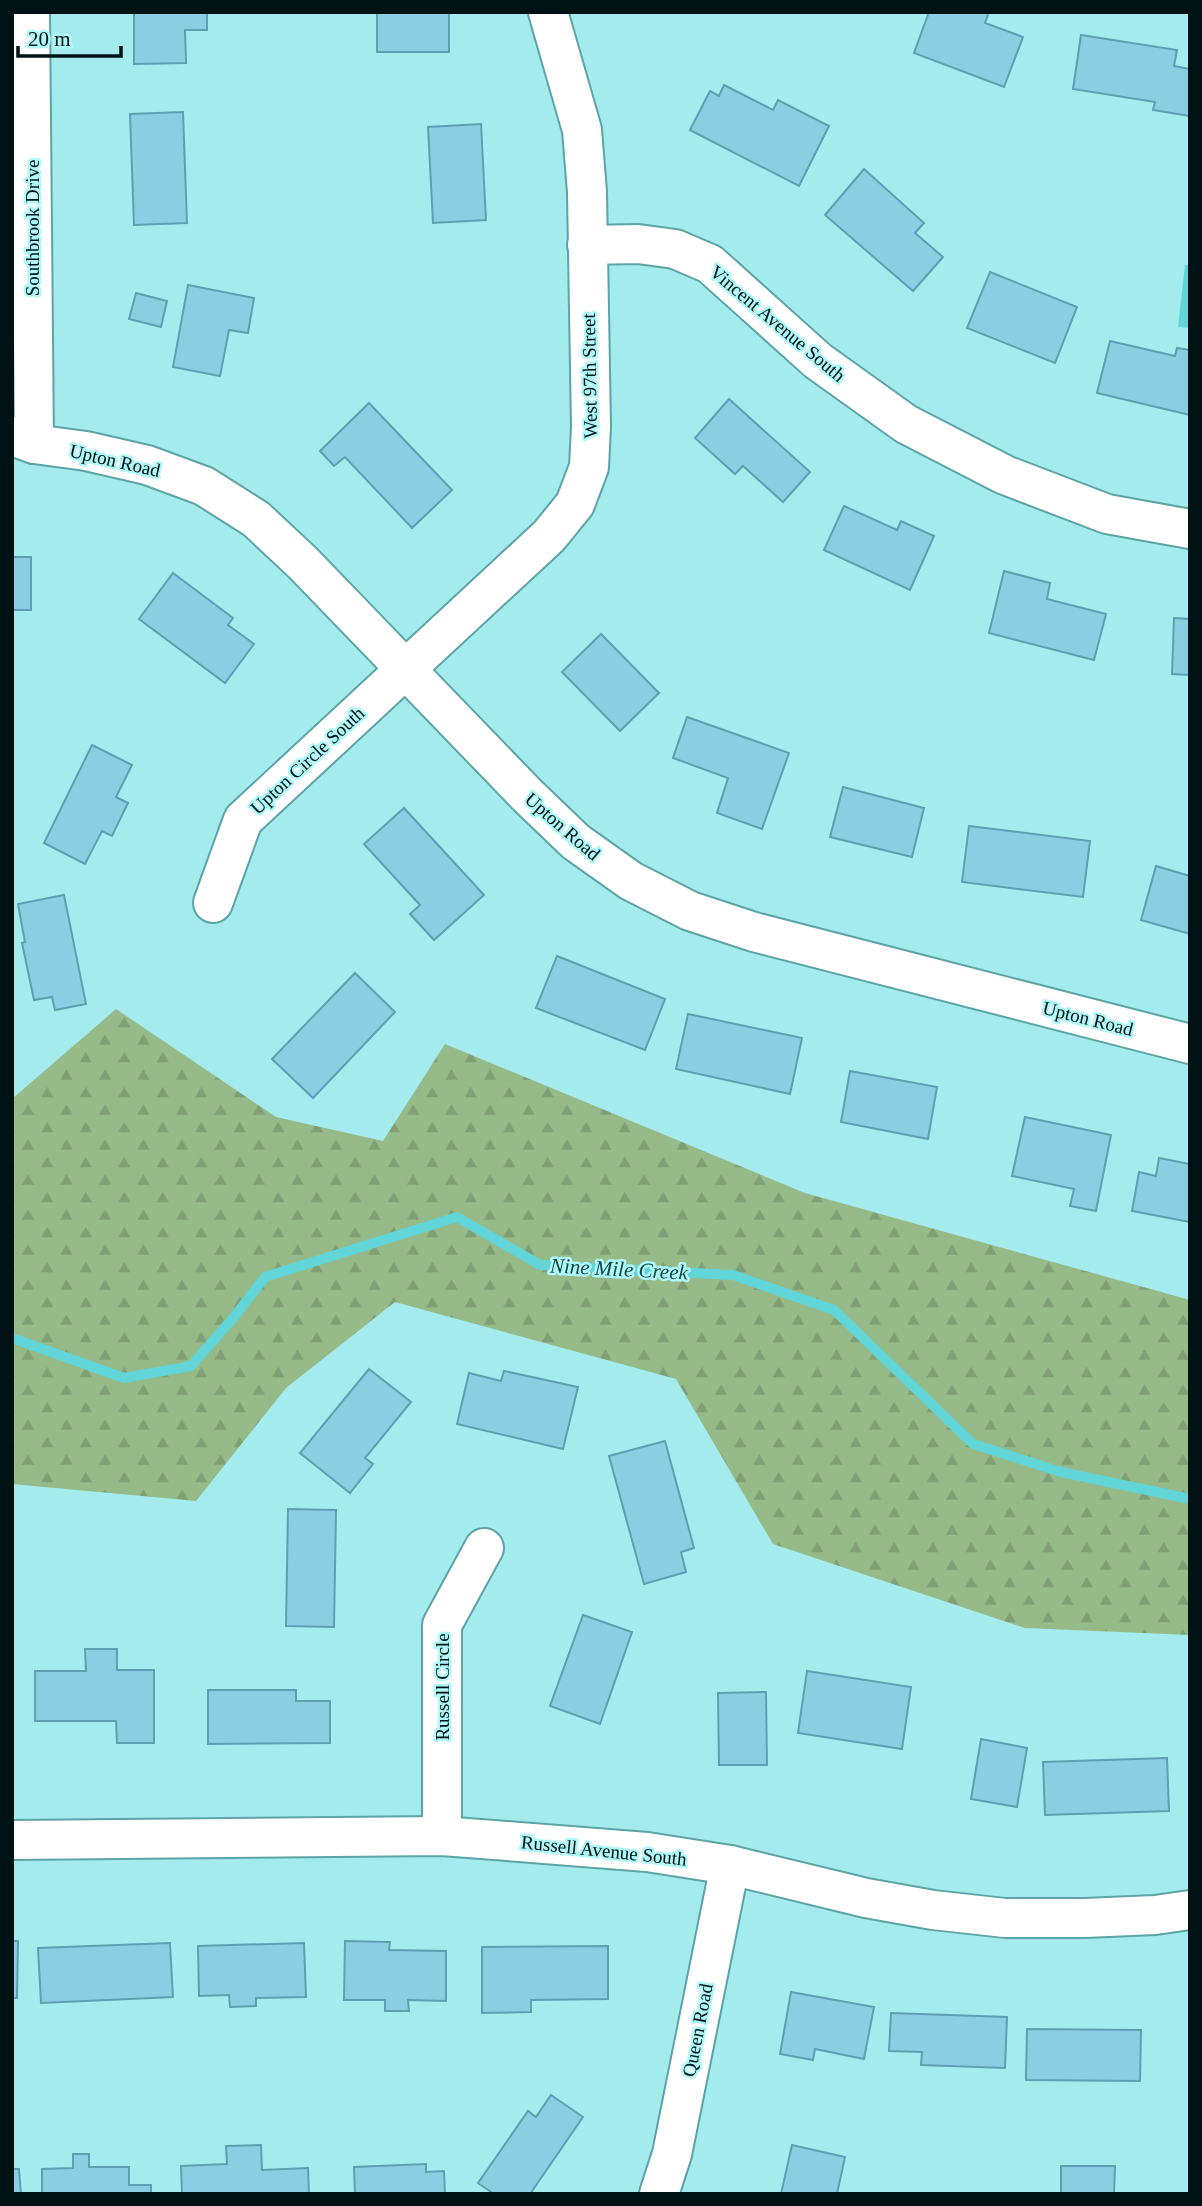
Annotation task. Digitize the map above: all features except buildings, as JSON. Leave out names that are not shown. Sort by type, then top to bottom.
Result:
[{"type":"street","name":"Southbrook Drive","points":[[19,444],[30,12]]},
{"type":"street","name":"West 97th Street","points":[[404,668],[549,536],[575,504],[589,467],[591,427],[587,192],[582,130],[548,12]]},
{"type":"street","name":"Vincent Avenue South","points":[[587,245],[638,244],[675,249],[710,264],[818,361],[906,424],[1005,475],[1107,514],[1190,529]]},
{"type":"street","name":"Upton Road","points":[[19,444],[86,451],[147,465],[204,486],[265,528],[302,562],[528,796],[576,842],[631,881],[690,911],[754,932],[1190,1044]]},
{"type":"street","name":"Upton Circle South","points":[[213,903],[243,820],[404,668]]},
{"type":"street","name":"Russell Circle","points":[[442,1836],[442,1625],[484,1548]]},
{"type":"street","name":"Russell Avenue South","points":[[12,1840],[442,1836],[647,1852],[730,1865],[866,1898],[933,1910],[1005,1918],[1085,1919],[1190,1910]]},
{"type":"street","name":"Queen Road","points":[[659,2194],[672,2154],[730,1865]]},
{"type":"green space","points":[[116,1009],[276,1117],[383,1141],[445,1044],[805,1193],[1190,1300],[1190,1635],[1025,1628],[773,1544],[676,1379],[395,1302],[286,1388],[196,1501],[12,1484],[12,1099]]},
{"type":"water","points":[[1185,265],[1190,265],[1190,328],[1178,327]]},
{"type":"waterway","name":"Nine Mile Creek","points":[[12,1338],[124,1378],[191,1366],[265,1277],[457,1217],[540,1265],[733,1275],[834,1310],[973,1444],[1061,1472],[1190,1499]]}]
